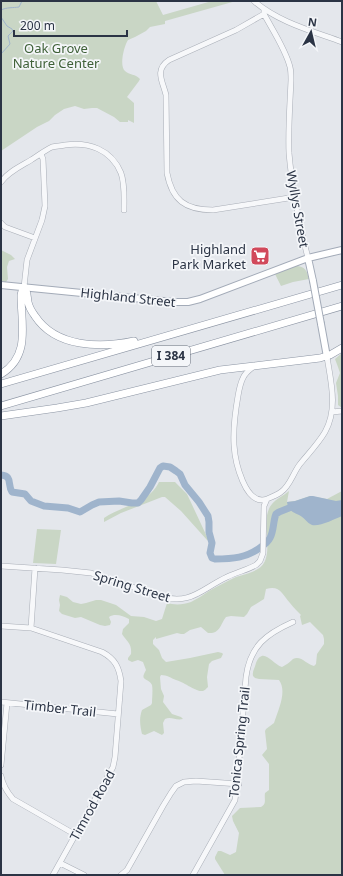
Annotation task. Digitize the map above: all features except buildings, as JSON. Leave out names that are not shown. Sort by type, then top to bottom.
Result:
[{"type":"highway","name":"I 384","points":[[1,384],[342,285]]},
{"type":"highway","points":[[24,288],[27,292],[30,308],[42,325],[50,332],[68,340],[82,344],[104,345],[119,344],[168,335]]},
{"type":"highway","points":[[1,374],[8,369],[18,357],[21,348],[21,295],[24,288]]},
{"type":"highway","name":"I 384","points":[[1,406],[342,306]]},
{"type":"highway","points":[[1,416],[86,403],[210,372],[327,357],[342,348]]},
{"type":"main road","name":"Highland Street","points":[[1,285],[174,302],[188,302],[200,299],[308,258],[342,250]]},
{"type":"main road","name":"Wyllys Street","points":[[308,258],[327,357]]},
{"type":"street","points":[[254,1],[264,12],[342,42]]},
{"type":"street","points":[[264,12],[236,30],[169,60],[162,66],[160,76],[166,95],[167,173],[173,193],[180,201],[190,207],[201,210],[212,210],[295,197]]},
{"type":"street","name":"Wyllys Street","points":[[264,12],[288,60],[290,68],[290,166],[300,226],[308,258]]},
{"type":"street","points":[[1,182],[10,174],[52,147],[83,144],[94,147],[106,153],[115,162],[121,173],[123,182],[124,210]]},
{"type":"street","points":[[24,288],[26,262],[42,220],[45,206],[43,159],[41,154]]},
{"type":"street","points":[[1,223],[5,227],[35,238]]},
{"type":"street","name":"Wyllys Street","points":[[327,357],[332,385],[332,412]]},
{"type":"street","points":[[256,366],[248,371],[242,379],[234,421],[234,446],[239,470],[244,484],[255,498],[263,501],[281,493],[287,486],[299,465],[324,433],[332,412],[342,411]]},
{"type":"street","name":"Spring Street","points":[[1,566],[81,571],[168,599],[175,600],[195,596],[226,577],[256,565],[262,556],[264,545],[264,506],[267,499]]},
{"type":"street","points":[[31,628],[35,568]]},
{"type":"street","name":"Tonica Spring Trail","points":[[194,875],[235,800],[239,784],[246,677],[249,662],[255,650],[269,634],[293,622]]},
{"type":"street","name":"Timrod Road","points":[[1,626],[31,628],[102,652],[110,656],[116,663],[120,672],[121,681],[113,767],[54,875]]},
{"type":"street","name":"Timber Trail","points":[[1,702],[118,714]]},
{"type":"street","points":[[1,765],[7,703]]},
{"type":"street","points":[[1,776],[3,784],[13,799],[76,835]]},
{"type":"street","points":[[122,875],[127,870],[176,786],[184,782],[196,781],[239,784]]},
{"type":"street","points":[[60,862],[84,875]]},
{"type":"green space","name":"Oak Grove Nature Center","points":[[1,1],[156,1],[163,15],[212,1],[236,1],[165,21],[165,24],[150,27],[146,31],[128,40],[125,47],[122,65],[125,71],[137,76],[140,79],[127,97],[134,103],[134,123],[128,120],[128,122],[120,122],[97,108],[84,109],[75,106],[64,109],[49,121],[37,127],[1,151]]},
{"type":"green space","points":[[1,250],[11,255],[15,259],[9,261],[7,267],[8,279],[6,282],[1,281]]},
{"type":"green space","points":[[296,266],[302,267],[305,270],[309,279],[281,286],[274,272]]},
{"type":"green space","points":[[342,353],[342,408],[338,405],[336,383],[340,373],[335,359]]},
{"type":"green space","points":[[159,482],[175,482],[187,494],[209,541],[181,511],[165,497],[121,513],[104,522],[104,518],[142,500]]},
{"type":"green space","points":[[289,491],[287,502],[310,496],[327,499],[342,491],[342,875],[225,875],[215,857],[218,851],[230,855],[236,852],[239,833],[232,816],[240,808],[263,806],[265,803],[265,793],[269,790],[269,764],[262,755],[267,749],[265,731],[274,723],[282,700],[282,689],[279,680],[259,679],[253,676],[256,663],[259,658],[265,656],[282,667],[296,658],[299,658],[314,666],[316,664],[317,654],[324,644],[323,635],[310,622],[302,625],[301,615],[278,589],[271,588],[266,589],[264,599],[251,607],[244,617],[226,617],[215,632],[208,633],[201,627],[190,630],[184,634],[177,633],[156,639],[156,637],[153,640],[153,644],[159,650],[162,658],[166,662],[218,652],[223,654],[221,658],[212,661],[209,664],[207,677],[208,687],[203,691],[196,690],[167,676],[161,675],[161,689],[164,696],[163,702],[172,714],[183,719],[165,719],[163,723],[164,733],[162,735],[154,731],[145,735],[142,734],[140,716],[142,710],[152,703],[152,685],[143,676],[146,670],[143,662],[138,660],[132,662],[128,660],[131,654],[131,647],[122,634],[123,629],[129,623],[129,619],[114,615],[109,617],[111,622],[110,625],[100,625],[81,617],[75,618],[62,614],[59,611],[59,600],[60,595],[67,597],[73,602],[81,604],[101,600],[116,605],[131,616],[144,617],[156,621],[162,619],[167,603],[185,604],[191,602],[229,580],[253,572],[263,565],[267,555],[266,524],[269,510],[274,502]]},
{"type":"green space","points":[[37,529],[61,530],[56,564],[33,563]]},
{"type":"water","points":[[310,496],[336,501],[342,500],[342,516],[323,524],[312,525],[289,509],[287,502]]},
{"type":"waterway","points":[[1,10],[19,7],[22,1]]},
{"type":"waterway","points":[[1,17],[7,26],[13,31],[8,36],[10,44],[1,54]]},
{"type":"waterway","points":[[1,475],[7,477],[12,492],[25,494],[31,501],[44,506],[68,508],[80,512],[99,502],[119,501],[138,503],[150,487],[160,468],[163,466],[170,467],[180,474],[185,485],[208,516],[209,532],[212,543],[210,553],[212,558],[215,559],[245,556],[256,551],[270,538],[276,514],[289,508]]},
{"type":"place","name":"Highland Park Market","points":[[260,256]]}]
